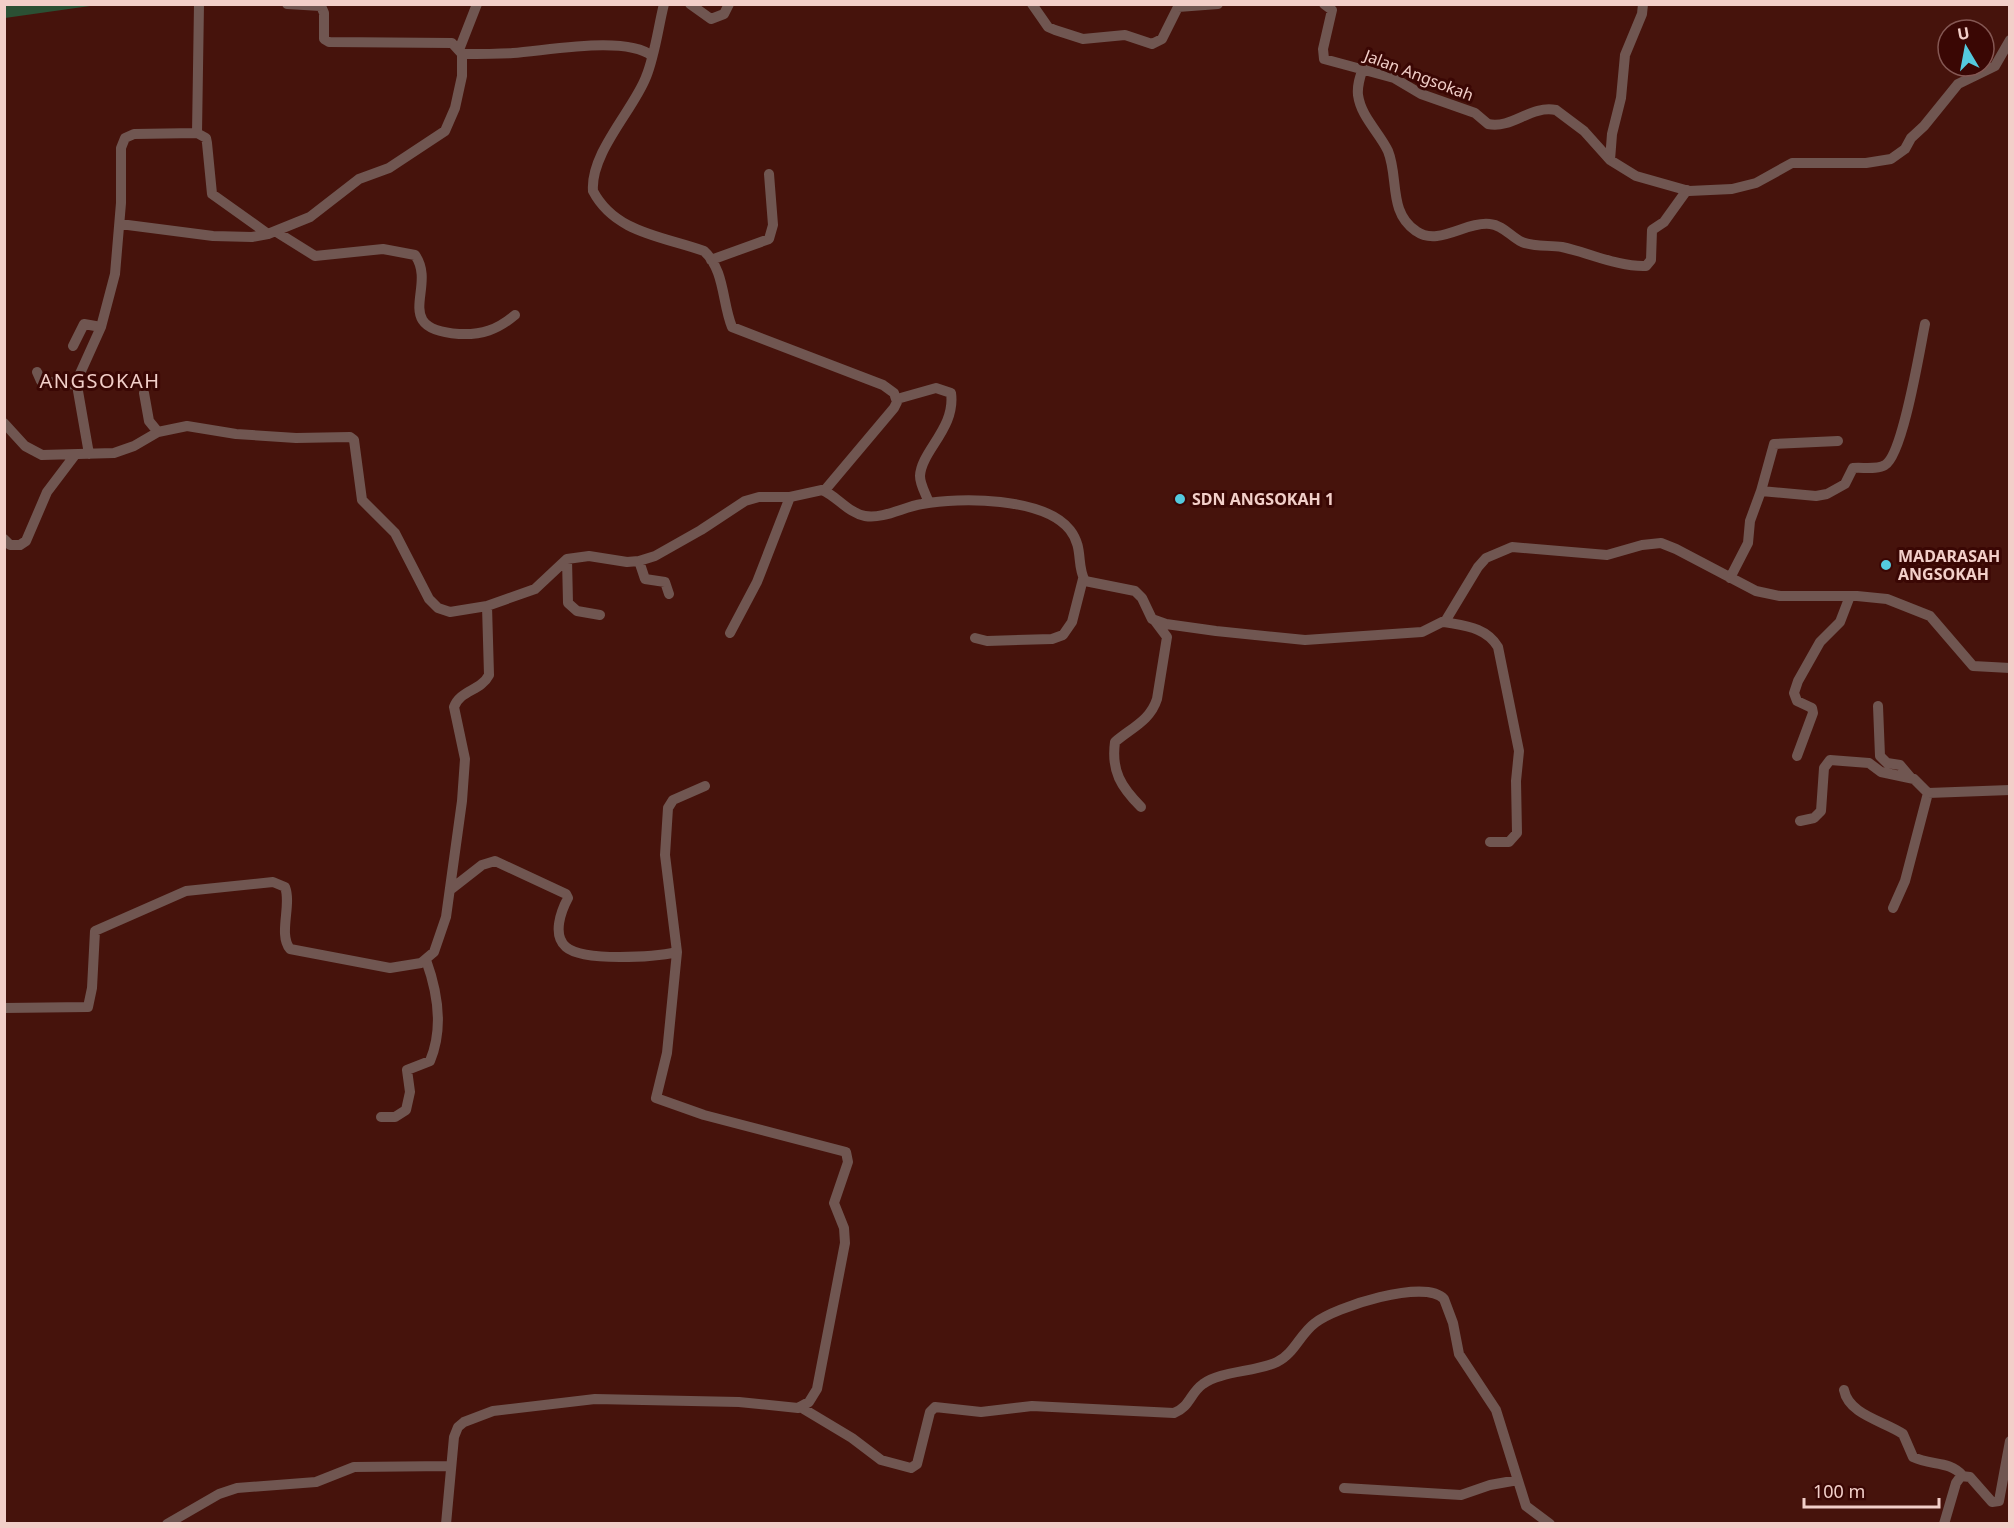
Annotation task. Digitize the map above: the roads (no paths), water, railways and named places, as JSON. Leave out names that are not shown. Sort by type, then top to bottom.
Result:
[{"type":"street","points":[[197,133],[199,4]]},
{"type":"street","points":[[120,224],[230,237],[272,232],[322,210],[342,190],[359,179],[389,168],[438,137],[450,123],[463,64],[460,52],[452,43],[328,42],[324,39],[324,13],[320,5],[287,4]]},
{"type":"street","points":[[460,52],[477,4]]},
{"type":"street","points":[[664,4],[642,87],[611,135],[594,177],[593,191],[613,218],[641,231],[704,251],[711,260],[732,327],[883,386],[894,393],[897,399]]},
{"type":"street","points":[[690,4],[711,19],[724,15],[729,4]]},
{"type":"street","points":[[1032,4],[1048,27],[1055,30],[1083,39],[1125,35],[1152,44],[1162,39],[1178,7],[1218,4]]},
{"type":"street","name":"Jalan Angsokah","points":[[1324,4],[1332,10],[1323,58],[1394,78],[1435,100],[1475,112],[1488,124],[1507,125],[1531,112],[1556,110],[1584,131],[1610,160],[1636,176],[1687,190],[1742,187],[1764,179],[1792,163],[1866,163],[1891,159],[1905,149],[1911,138],[1924,126],[1958,84],[1995,66],[2010,40]]},
{"type":"street","points":[[1610,160],[1612,134],[1621,98],[1625,55],[1642,14],[1643,4]]},
{"type":"street","points":[[460,52],[513,53],[576,46],[634,47],[645,50],[652,56]]},
{"type":"street","points":[[1363,68],[1359,81],[1361,106],[1388,150],[1397,203],[1412,228],[1424,236],[1443,235],[1469,226],[1491,224],[1522,242],[1564,248],[1628,266],[1646,266],[1651,260],[1652,230],[1664,222],[1687,190]]},
{"type":"street","points":[[89,454],[78,385],[81,369],[101,327],[115,274],[120,224],[121,148],[125,138],[134,134],[197,133],[206,138],[212,194],[310,254],[321,257],[383,249],[415,255],[421,272],[419,309],[423,322],[433,330],[461,334],[491,332],[515,315]]},
{"type":"street","points":[[711,260],[769,239],[773,225],[769,174]]},
{"type":"street","points":[[74,346],[84,324],[101,327]]},
{"type":"street","points":[[1761,491],[1816,496],[1843,486],[1852,468],[1886,465],[1900,439],[1925,324]]},
{"type":"street","points":[[37,372],[41,381],[78,385]]},
{"type":"street","points":[[4,423],[25,446],[42,455],[75,455],[126,450],[158,432],[198,426],[236,434],[296,438],[350,437],[354,440],[362,500],[395,533],[429,599],[438,608],[450,612],[487,606],[535,589],[567,559],[589,556],[627,562],[655,556],[701,530],[745,501],[759,497],[790,497],[825,490],[885,420],[897,399],[936,388],[951,393],[950,414],[921,473],[922,488],[929,503]]},
{"type":"street","points":[[144,393],[149,421],[158,432]]},
{"type":"street","points":[[1730,578],[1748,543],[1750,520],[1774,444],[1785,441],[1838,441]]},
{"type":"street","points":[[42,455],[60,449]]},
{"type":"street","points":[[4,539],[10,545],[24,544],[47,492],[75,455]]},
{"type":"street","points":[[825,490],[850,509],[864,516],[886,514],[929,503],[1010,502],[1027,505],[1059,518],[1078,542],[1083,579],[1072,622],[1063,635],[1052,639],[987,641],[975,638]]},
{"type":"street","points":[[730,633],[757,582],[790,497]]},
{"type":"street","points":[[1155,621],[1216,631],[1305,640],[1408,635],[1430,630],[1444,622],[1478,567],[1486,558],[1508,547],[1607,555],[1642,544],[1661,543],[1750,589],[1780,596],[1850,596],[1887,599],[1924,613],[1948,634],[1970,664],[1982,668],[2010,668]]},
{"type":"street","points":[[567,559],[568,603],[577,611],[600,615]]},
{"type":"street","points":[[639,561],[645,579],[665,582],[669,594]]},
{"type":"street","points":[[1083,579],[1135,591],[1142,598],[1149,616],[1167,636],[1155,707],[1143,721],[1115,742],[1114,767],[1119,782],[1141,807]]},
{"type":"street","points":[[1797,756],[1813,712],[1812,708],[1797,701],[1795,689],[1820,642],[1846,613],[1850,596]]},
{"type":"street","points":[[4,1008],[88,1007],[92,988],[95,931],[171,897],[215,887],[273,882],[285,887],[289,896],[286,942],[290,950],[390,968],[426,960],[434,952],[442,934],[462,801],[465,759],[454,707],[456,701],[465,693],[480,687],[489,675],[487,606]]},
{"type":"street","points":[[1444,622],[1480,630],[1494,639],[1498,647],[1516,728],[1520,751],[1516,781],[1517,833],[1509,842],[1490,842]]},
{"type":"street","points":[[1878,706],[1880,756],[1887,763],[1900,765],[1928,793],[2010,790]]},
{"type":"street","points":[[1800,821],[1814,818],[1821,811],[1824,768],[1830,760],[1869,763],[1881,772],[1911,778]]},
{"type":"street","points":[[705,786],[673,800],[668,808],[665,855],[677,952],[667,1053],[656,1098],[704,1115],[842,1149],[848,1157],[834,1203],[844,1228],[845,1242],[817,1389],[802,1408]]},
{"type":"street","points":[[1893,908],[1905,881],[1928,793]]},
{"type":"street","points":[[450,890],[482,865],[495,861],[566,894],[568,898],[559,924],[563,943],[567,948],[591,955],[622,957],[656,957],[677,952]]},
{"type":"street","points":[[381,1117],[395,1117],[403,1114],[408,1105],[410,1092],[407,1070],[429,1061],[439,1037],[435,992],[426,960]]},
{"type":"street","points":[[446,1524],[450,1466],[454,1437],[458,1427],[471,1418],[492,1411],[594,1399],[739,1402],[802,1408],[852,1438],[881,1460],[908,1468],[917,1464],[930,1412],[935,1407],[981,1412],[1032,1406],[1174,1413],[1186,1406],[1203,1384],[1280,1361],[1318,1321],[1364,1303],[1406,1291],[1426,1290],[1444,1299],[1453,1323],[1459,1354],[1496,1410],[1526,1506],[1550,1524]]},
{"type":"street","points":[[1844,1390],[1846,1401],[1854,1409],[1903,1434],[1913,1457],[1924,1462],[1948,1464],[1963,1476],[1970,1478],[1992,1503],[2000,1501],[2010,1441]]},
{"type":"street","points":[[167,1524],[219,1494],[237,1488],[316,1482],[354,1467],[450,1466]]},
{"type":"street","points":[[1944,1524],[1957,1480],[1963,1476]]},
{"type":"street","points":[[1344,1488],[1461,1495],[1490,1485],[1518,1480]]},
{"type":"place","name":"SDN ANGSOKAH 1","points":[[1180,499]]},
{"type":"place","name":"MADARASAH ANGSOKAH","points":[[1886,565]]},
{"type":"district","name":"ANGSOKAH","points":[[100,380]]}]
